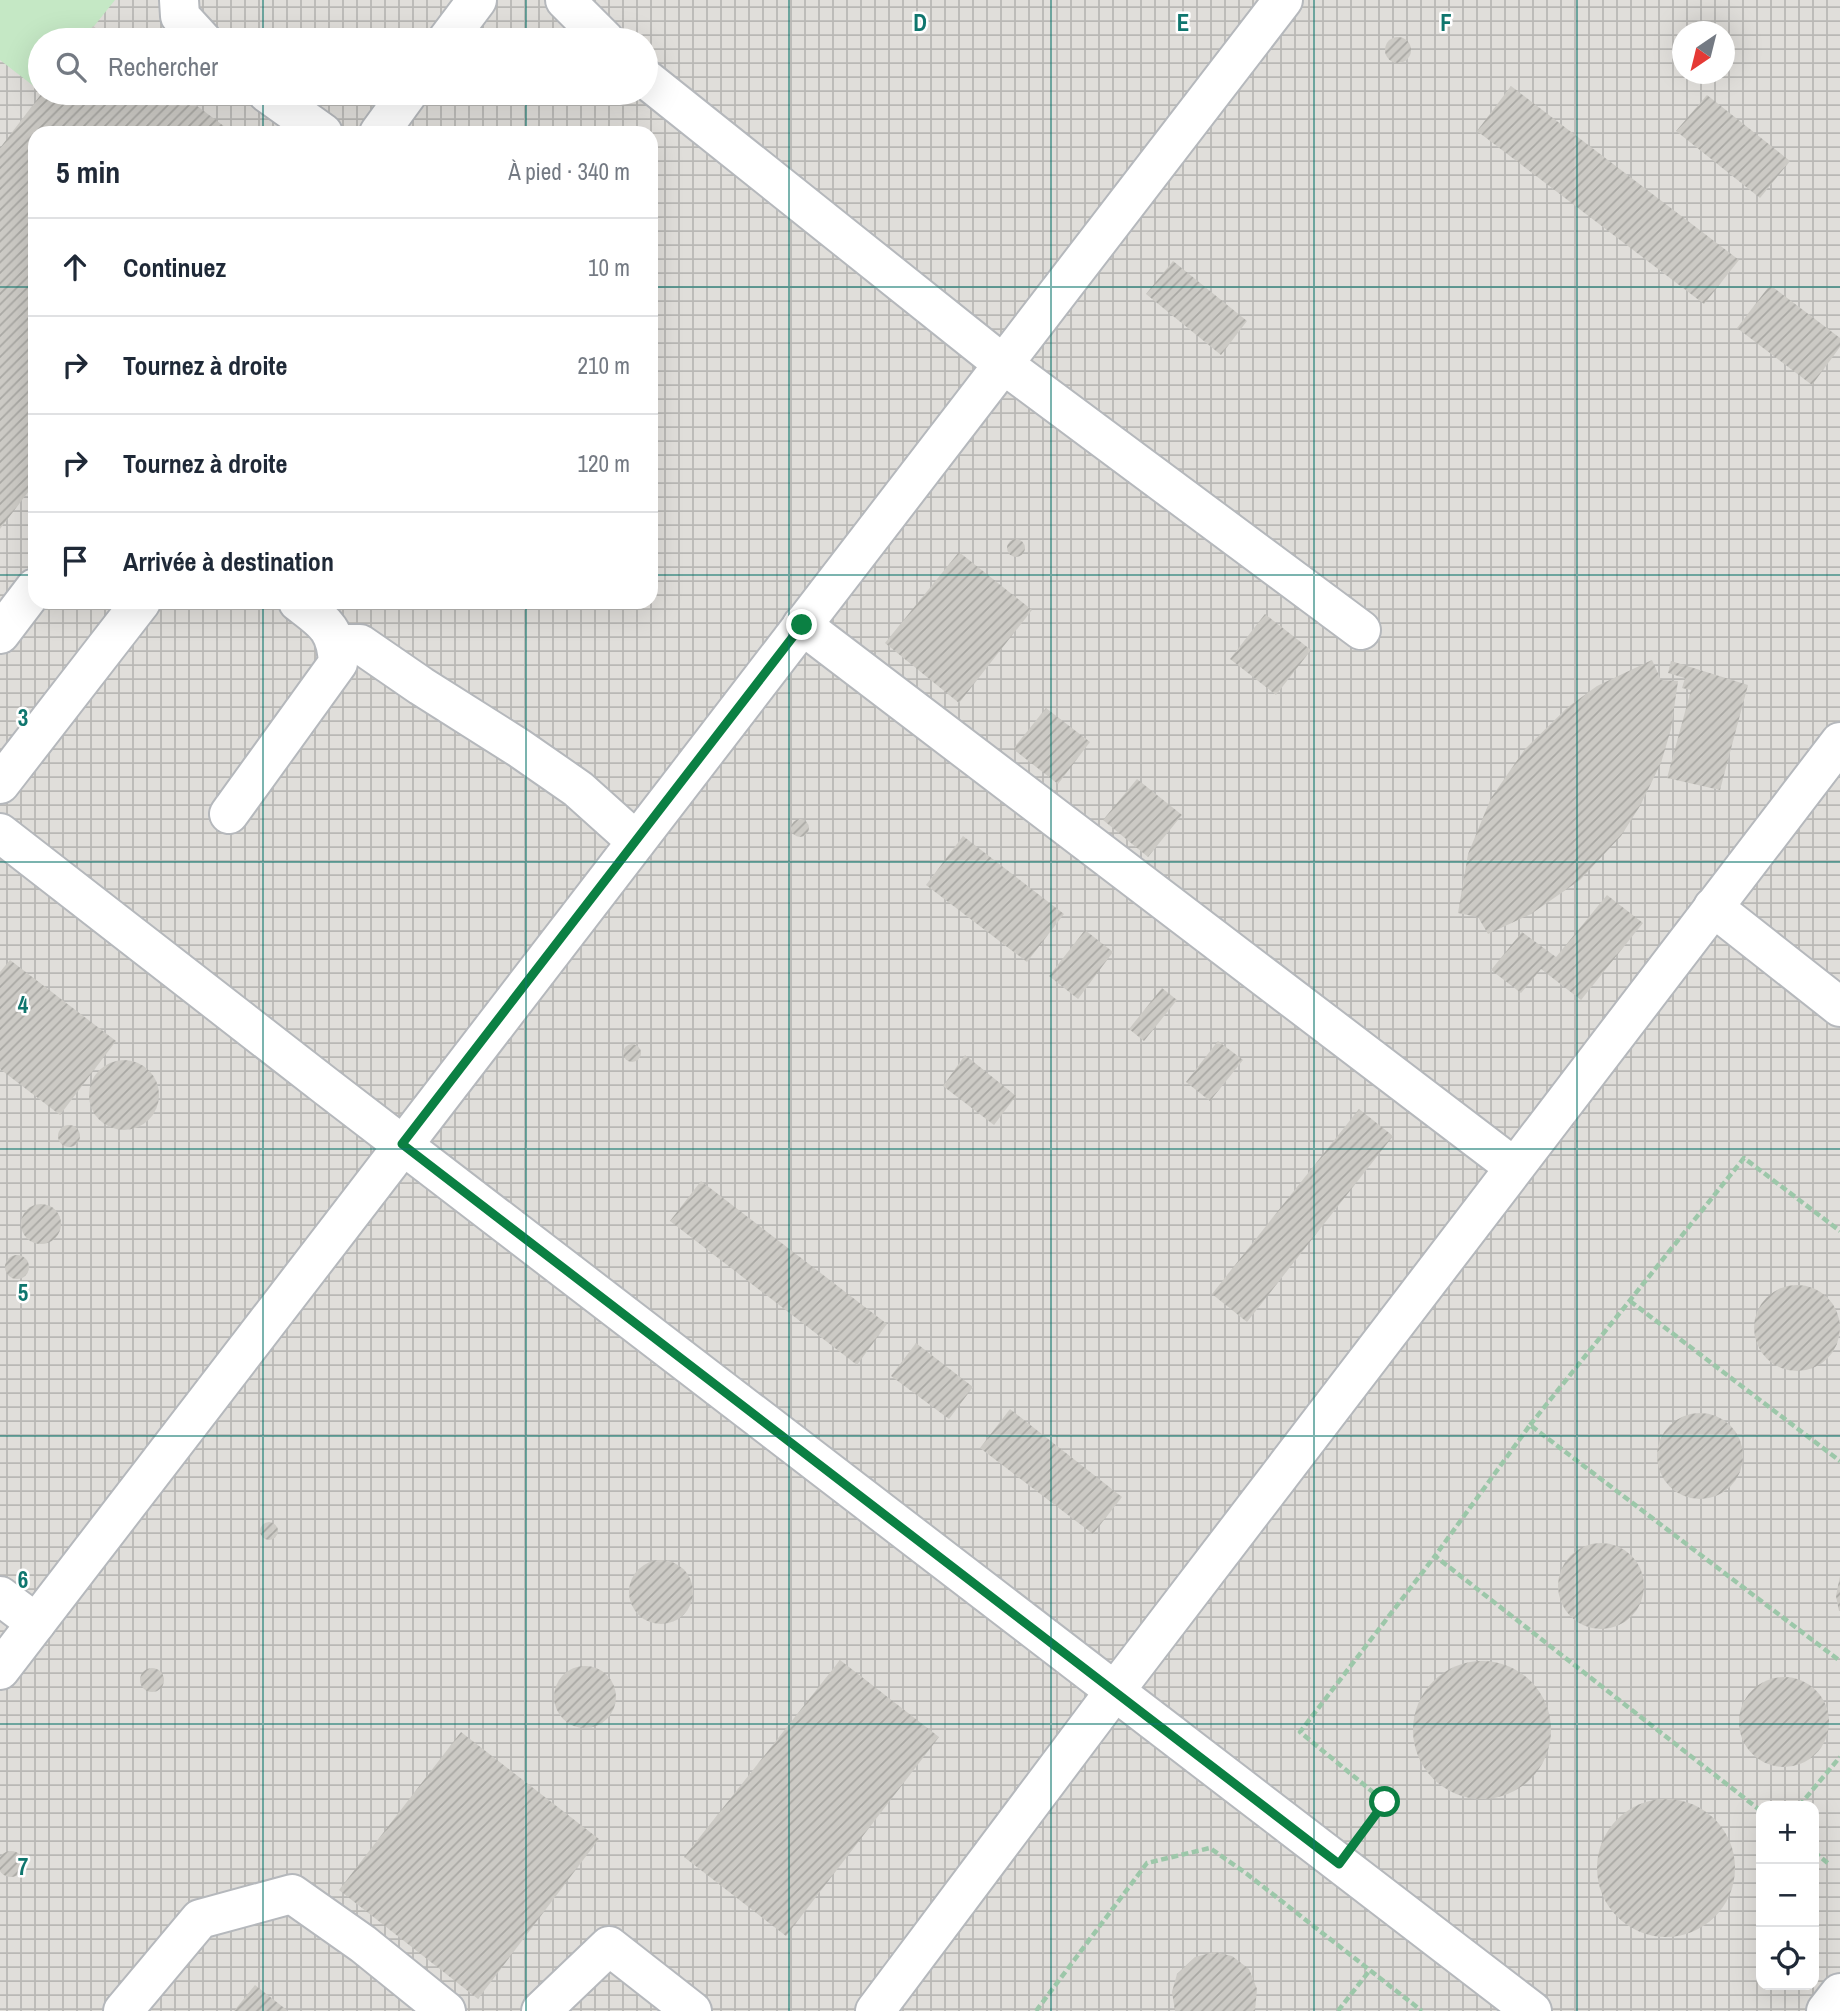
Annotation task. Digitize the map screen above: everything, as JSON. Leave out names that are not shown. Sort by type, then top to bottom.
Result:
[{"type":"street","points":[[179,0],[180,16],[191,28]]},
{"type":"street","points":[[456,28],[477,0]]},
{"type":"street","points":[[565,0],[593,28]]},
{"type":"street","points":[[0,1670],[1283,0]]},
{"type":"street","points":[[658,89],[1003,364],[1361,630]]},
{"type":"street","points":[[284,105],[313,126]]},
{"type":"street","points":[[384,126],[399,105]]},
{"type":"street","points":[[0,634],[28,597]]},
{"type":"street","points":[[0,785],[136,609]]},
{"type":"street","points":[[229,814],[338,663],[337,644],[328,626],[307,609]]},
{"type":"street","points":[[802,625],[1514,1167]]},
{"type":"street","points":[[337,644],[360,644],[519,748],[578,789],[636,841]]},
{"type":"street","points":[[874,2011],[1114,1692],[1840,742]]},
{"type":"street","points":[[0,833],[1532,2011]]},
{"type":"street","points":[[1713,907],[1840,1007]]},
{"type":"street","points":[[0,1596],[36,1623]]},
{"type":"street","points":[[123,2011],[200,1919],[292,1894],[363,1944],[446,2011]]},
{"type":"street","points":[[541,2011],[609,1947],[692,2011]]},
{"type":"street","points":[[1826,2011],[1840,1993]]},
{"type":"path","points":[[1339,1864],[1385,1802],[1300,1732],[1435,1556],[1530,1425],[1744,1158],[1840,1231]]},
{"type":"path","points":[[1630,1301],[1840,1461]]},
{"type":"path","points":[[1530,1425],[1840,1661]]},
{"type":"path","points":[[1435,1556],[1756,1807]]},
{"type":"path","points":[[1803,1801],[1840,1757]]},
{"type":"path","points":[[1036,2011],[1147,1863],[1210,1849],[1247,1874],[1422,2011]]},
{"type":"path","points":[[1819,1856],[1829,1864]]},
{"type":"path","points":[[1338,2011],[1370,1970]]},
{"type":"shaded area","points":[[0,0],[1840,0],[1840,2011],[0,2011]]},
{"type":"green space","points":[[0,0],[115,0],[93,28],[28,28],[28,82],[0,60]]},
{"type":"building","points":[[1398,37],[1407,41],[1411,50],[1407,59],[1398,63],[1389,59],[1385,50],[1389,41]]},
{"type":"building","points":[[1511,86],[1739,260],[1704,304],[1477,131]]},
{"type":"building","points":[[1707,95],[1790,161],[1760,198],[1676,131]]},
{"type":"building","points":[[33,105],[196,105],[224,126],[28,126],[28,492],[0,529],[0,148]]},
{"type":"building","points":[[1173,261],[1247,321],[1221,355],[1146,294]]},
{"type":"building","points":[[1770,285],[1840,338],[1840,347],[1812,385],[1737,328]]},
{"type":"building","points":[[1016,539],[1022,542],[1025,548],[1022,554],[1016,557],[1010,554],[1007,548],[1010,542]]},
{"type":"building","points":[[959,552],[1032,610],[959,703],[885,643]]},
{"type":"building","points":[[1265,614],[1311,650],[1276,695],[1230,659]]},
{"type":"building","points":[[1652,660],[1661,680],[1678,681],[1671,729],[1661,763],[1640,806],[1621,836],[1580,880],[1531,914],[1488,934],[1478,917],[1458,913],[1468,854],[1491,798],[1525,749],[1568,707],[1597,686]]},
{"type":"building","points":[[1671,661],[1748,685],[1720,790],[1667,778],[1691,690],[1682,688],[1685,678],[1668,673]]},
{"type":"building","points":[[1046,708],[1090,742],[1058,784],[1013,749]]},
{"type":"building","points":[[1137,779],[1182,815],[1148,857],[1103,820]]},
{"type":"building","points":[[800,819],[806,822],[809,828],[806,834],[800,837],[794,834],[791,828],[794,822]]},
{"type":"building","points":[[963,836],[1064,914],[1027,962],[926,885]]},
{"type":"building","points":[[1607,895],[1643,923],[1581,1000],[1541,969],[1521,993],[1491,970],[1522,932],[1556,957]]},
{"type":"building","points":[[1085,930],[1113,952],[1078,999],[1049,976]]},
{"type":"building","points":[[10,960],[116,1041],[60,1115],[0,1069],[0,972]]},
{"type":"building","points":[[1162,988],[1177,1000],[1144,1041],[1129,1029]]},
{"type":"building","points":[[1218,1041],[1243,1060],[1210,1101],[1186,1082]]},
{"type":"building","points":[[632,1044],[639,1046],[639,1060],[632,1062],[625,1060],[623,1053],[625,1046]]},
{"type":"building","points":[[965,1055],[1016,1096],[994,1125],[943,1086]]},
{"type":"building","points":[[117,1060],[131,1060],[144,1065],[154,1075],[159,1095],[154,1115],[144,1125],[131,1130],[117,1130],[104,1125],[94,1115],[89,1102],[89,1088],[94,1075],[104,1065]]},
{"type":"building","points":[[1359,1109],[1393,1136],[1247,1322],[1212,1294]]},
{"type":"building","points":[[69,1125],[77,1128],[80,1136],[77,1144],[69,1147],[61,1144],[58,1136],[61,1128]]},
{"type":"building","points":[[701,1181],[887,1324],[857,1365],[670,1221]]},
{"type":"building","points":[[41,1204],[55,1210],[61,1224],[55,1238],[41,1244],[27,1238],[21,1224],[27,1210]]},
{"type":"building","points":[[17,1255],[26,1258],[29,1267],[26,1276],[17,1279],[8,1276],[5,1267],[8,1258]]},
{"type":"building","points":[[1797,1285],[1821,1292],[1833,1304],[1840,1328],[1833,1352],[1821,1364],[1797,1371],[1773,1364],[1761,1352],[1754,1328],[1761,1304],[1773,1292]]},
{"type":"building","points":[[916,1343],[973,1387],[949,1419],[891,1376]]},
{"type":"building","points":[[1010,1409],[1122,1497],[1093,1534],[980,1448]]},
{"type":"building","points":[[1700,1413],[1717,1416],[1731,1425],[1740,1439],[1743,1456],[1740,1473],[1731,1487],[1717,1496],[1700,1499],[1683,1496],[1669,1487],[1660,1473],[1657,1456],[1660,1439],[1669,1425],[1683,1416]]},
{"type":"building","points":[[265,1522],[273,1522],[278,1531],[276,1538],[265,1540],[260,1535],[260,1527]]},
{"type":"building","points":[[1593,1543],[1609,1543],[1632,1555],[1641,1569],[1644,1586],[1641,1603],[1632,1617],[1609,1629],[1593,1629],[1577,1622],[1565,1610],[1558,1594],[1558,1578],[1565,1562],[1577,1550]]},
{"type":"building","points":[[661,1560],[673,1562],[684,1569],[691,1580],[691,1604],[684,1615],[673,1622],[661,1624],[649,1622],[638,1615],[631,1604],[629,1592],[631,1580],[638,1569],[649,1562]]},
{"type":"building","points":[[1840,1576],[1840,1611],[1839,1611],[1836,1596]]},
{"type":"building","points":[[840,1660],[939,1737],[786,1936],[684,1857]]},
{"type":"building","points":[[1482,1661],[1508,1666],[1531,1681],[1546,1704],[1551,1730],[1546,1756],[1531,1779],[1508,1794],[1482,1799],[1456,1794],[1433,1779],[1418,1756],[1413,1730],[1418,1704],[1433,1681],[1456,1666]]},
{"type":"building","points":[[579,1666],[591,1666],[607,1675],[614,1685],[614,1709],[607,1719],[591,1728],[579,1728],[568,1723],[559,1714],[554,1703],[554,1691],[559,1680],[568,1671]]},
{"type":"building","points":[[152,1668],[163,1675],[164,1680],[157,1691],[152,1692],[141,1685],[140,1680],[147,1669]]},
{"type":"building","points":[[1784,1677],[1801,1681],[1816,1690],[1825,1705],[1829,1722],[1825,1739],[1816,1754],[1801,1763],[1784,1767],[1767,1763],[1752,1754],[1743,1739],[1739,1722],[1743,1705],[1752,1690],[1767,1681]]},
{"type":"building","points":[[461,1732],[599,1839],[478,1999],[339,1890]]},
{"type":"building","points":[[1666,1799],[1693,1804],[1715,1819],[1730,1841],[1735,1868],[1730,1895],[1715,1917],[1693,1932],[1666,1937],[1639,1932],[1617,1917],[1602,1895],[1597,1868],[1602,1841],[1617,1819],[1639,1804]]},
{"type":"building","points":[[6,1852],[16,1852],[23,1859],[23,1869],[16,1876],[6,1876],[-1,1869],[-1,1859]]},
{"type":"building","points":[[1214,1952],[1232,1956],[1249,1969],[1257,1989],[1255,2011],[1175,2011],[1172,1992],[1177,1974],[1195,1957]]},
{"type":"building","points":[[255,1985],[288,2011],[234,2011]]},
{"type":"route","points":[[802,625],[402,1144],[1339,1864],[1385,1802]]}]
